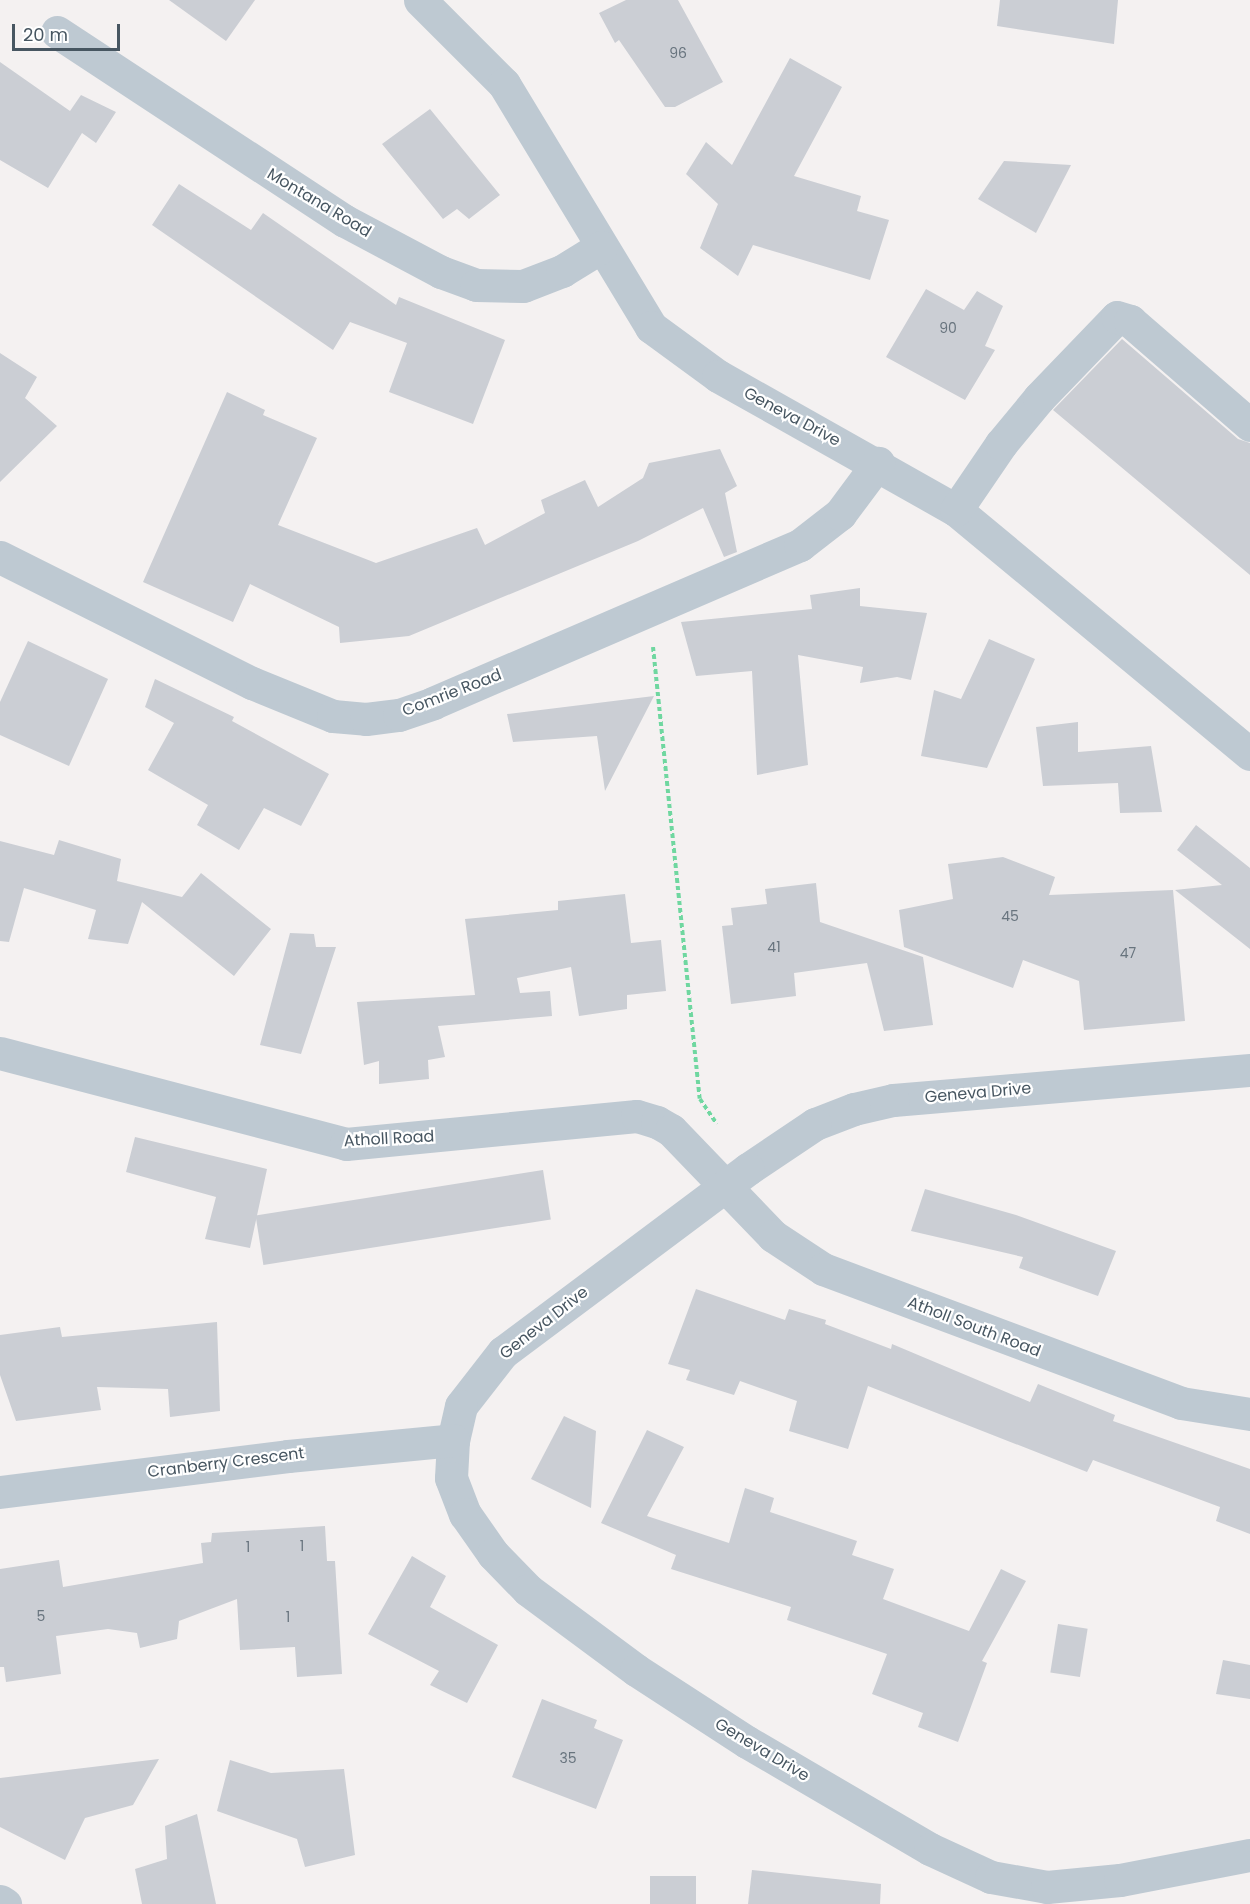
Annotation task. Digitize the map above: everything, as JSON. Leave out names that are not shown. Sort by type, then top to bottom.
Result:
[{"type":"street","name":"Geneva Drive","points":[[420,0],[504,84],[635,305],[669,343],[717,376],[878,463],[956,510],[1250,754]]},
{"type":"street","name":"Montana Road","points":[[57,32],[345,221],[441,272],[476,285],[523,286],[554,275],[602,247]]},
{"type":"street","points":[[956,510],[1031,407],[1117,317],[1130,321],[1250,425]]},
{"type":"street","name":"Comrie Road","points":[[0,557],[252,683],[333,716],[366,719],[399,715],[433,703],[800,545],[840,514],[878,463]]},
{"type":"street","name":"Atholl Road","points":[[0,1053],[346,1144],[637,1116],[671,1130],[726,1186]]},
{"type":"street","name":"Geneva Drive","points":[[1250,1070],[893,1100],[854,1109],[815,1124],[726,1186],[503,1352],[462,1406],[453,1440],[452,1478],[465,1514],[493,1554],[528,1590],[636,1670],[747,1742],[910,1837],[991,1877],[1047,1887],[1113,1892],[1250,1855]]},
{"type":"street","name":"Atholl South Road","points":[[726,1186],[773,1236],[823,1269],[1181,1403],[1250,1414]]},
{"type":"street","name":"Cranberry Crescent","points":[[0,1492],[453,1440]]},
{"type":"street","points":[[0,1901],[5,1904]]},
{"type":"path","points":[[650,611],[700,1099]]},
{"type":"building","points":[[169,0],[255,0],[226,41]]},
{"type":"building","points":[[626,0],[678,0],[723,82],[675,107],[665,107],[619,40],[615,43],[599,13]]},
{"type":"building","points":[[1000,0],[1118,0],[1114,44],[997,26]]},
{"type":"building","points":[[790,58],[842,87],[794,176],[861,196],[857,211],[889,220],[870,280],[753,245],[738,276],[700,248],[718,204],[686,174],[706,142],[732,165]]},
{"type":"building","points":[[0,62],[70,111],[81,95],[116,112],[96,143],[82,133],[48,188],[0,160]]},
{"type":"building","points":[[430,109],[500,195],[469,219],[457,209],[443,219],[382,144]]},
{"type":"building","points":[[1004,161],[1071,165],[1036,233],[978,199]]},
{"type":"building","points":[[179,184],[251,230],[263,213],[396,305],[399,297],[505,340],[473,424],[389,392],[407,343],[350,322],[333,350],[152,225]]},
{"type":"building","points":[[926,289],[964,310],[977,291],[1003,306],[985,346],[995,350],[965,400],[886,357]]},
{"type":"building","points":[[1122,339],[1238,439],[1250,443],[1250,575],[1053,410]]},
{"type":"building","points":[[0,353],[37,377],[25,398],[57,426],[0,482]]},
{"type":"building","points":[[227,392],[265,410],[263,415],[317,438],[278,525],[376,563],[477,528],[485,545],[545,513],[541,500],[585,480],[598,507],[643,478],[649,463],[720,449],[737,486],[725,493],[737,552],[724,557],[703,508],[638,541],[409,636],[340,643],[339,627],[250,584],[233,622],[143,582]]},
{"type":"building","points":[[860,588],[860,606],[927,613],[911,680],[897,677],[860,683],[863,667],[798,655],[808,765],[757,775],[752,671],[696,676],[681,622],[812,609],[810,595]]},
{"type":"building","points":[[989,639],[1035,659],[987,768],[921,756],[934,690],[961,699]]},
{"type":"building","points":[[28,641],[108,679],[69,766],[0,735],[0,702]]},
{"type":"building","points":[[155,679],[234,717],[232,721],[329,774],[301,826],[264,808],[239,850],[197,825],[208,805],[148,770],[174,723],[145,707]]},
{"type":"building","points":[[654,696],[605,791],[597,736],[513,742],[507,714]]},
{"type":"building","points":[[1078,722],[1078,752],[1151,746],[1162,812],[1120,813],[1118,783],[1043,786],[1036,727]]},
{"type":"building","points":[[1196,825],[1250,868],[1250,949],[1175,890],[1222,885],[1177,850]]},
{"type":"building","points":[[59,840],[121,859],[117,881],[182,897],[201,873],[271,929],[234,976],[142,902],[128,944],[88,939],[96,910],[24,888],[9,942],[0,941],[0,841],[54,855]]},
{"type":"building","points":[[1003,857],[1055,877],[1049,895],[1173,890],[1185,1021],[1084,1030],[1079,981],[1023,960],[1013,988],[904,947],[899,910],[953,899],[948,864]]},
{"type":"building","points":[[816,883],[820,922],[923,957],[933,1025],[884,1031],[867,963],[794,973],[796,996],[731,1004],[722,926],[733,925],[731,908],[767,904],[765,889]]},
{"type":"building","points":[[625,894],[631,943],[661,940],[666,991],[627,995],[627,1009],[579,1016],[571,967],[517,978],[520,993],[550,991],[552,1016],[438,1026],[445,1057],[428,1060],[429,1079],[379,1084],[379,1061],[364,1065],[357,1002],[475,995],[465,919],[558,910],[558,901]]},
{"type":"building","points":[[290,933],[314,934],[316,947],[336,947],[301,1054],[260,1045]]},
{"type":"building","points":[[135,1137],[267,1169],[250,1248],[205,1239],[216,1197],[126,1172]]},
{"type":"building","points":[[543,1170],[551,1219],[263,1265],[256,1216]]},
{"type":"building","points":[[925,1189],[1016,1215],[1116,1251],[1098,1296],[1019,1268],[1023,1257],[911,1231]]},
{"type":"building","points":[[696,1289],[785,1320],[789,1309],[826,1320],[825,1324],[891,1349],[892,1344],[1030,1402],[1038,1384],[1115,1415],[1113,1421],[1250,1469],[1250,1534],[1216,1521],[1220,1507],[1093,1460],[1087,1472],[868,1386],[848,1449],[789,1431],[797,1401],[740,1381],[734,1395],[686,1380],[690,1370],[668,1364]]},
{"type":"building","points":[[217,1322],[220,1411],[170,1417],[168,1389],[97,1387],[101,1410],[16,1421],[0,1375],[0,1335],[60,1327],[62,1337]]},
{"type":"building","points":[[564,1416],[596,1431],[591,1508],[531,1479]]},
{"type":"building","points":[[647,1430],[684,1447],[647,1516],[729,1543],[745,1488],[774,1498],[770,1512],[857,1541],[852,1555],[894,1569],[883,1599],[969,1631],[1001,1569],[1026,1581],[982,1661],[987,1663],[958,1742],[918,1727],[923,1713],[872,1694],[887,1654],[787,1620],[791,1607],[671,1569],[676,1555],[601,1523]]},
{"type":"building","points":[[325,1526],[327,1561],[335,1561],[342,1674],[297,1677],[295,1647],[240,1650],[237,1599],[179,1621],[177,1639],[140,1648],[137,1633],[108,1629],[56,1636],[61,1674],[6,1682],[4,1667],[0,1667],[0,1569],[59,1560],[63,1587],[203,1563],[201,1543],[211,1542],[212,1533]]},
{"type":"building","points":[[412,1556],[446,1576],[430,1607],[498,1645],[467,1703],[430,1685],[439,1671],[368,1634]]},
{"type":"building","points":[[1058,1624],[1088,1629],[1080,1677],[1050,1672]]},
{"type":"building","points":[[1223,1660],[1250,1665],[1250,1699],[1216,1694]]},
{"type":"building","points":[[542,1699],[597,1720],[594,1728],[623,1740],[596,1809],[512,1777]]},
{"type":"building","points":[[159,1759],[133,1805],[85,1818],[65,1860],[0,1827],[0,1778]]},
{"type":"building","points":[[230,1760],[271,1773],[344,1769],[355,1855],[305,1867],[297,1839],[217,1811]]},
{"type":"building","points":[[197,1814],[216,1904],[142,1904],[135,1869],[167,1859],[165,1826]]},
{"type":"building","points":[[752,1870],[881,1884],[880,1904],[748,1904]]},
{"type":"building","points":[[650,1876],[696,1876],[696,1904],[650,1904]]}]
